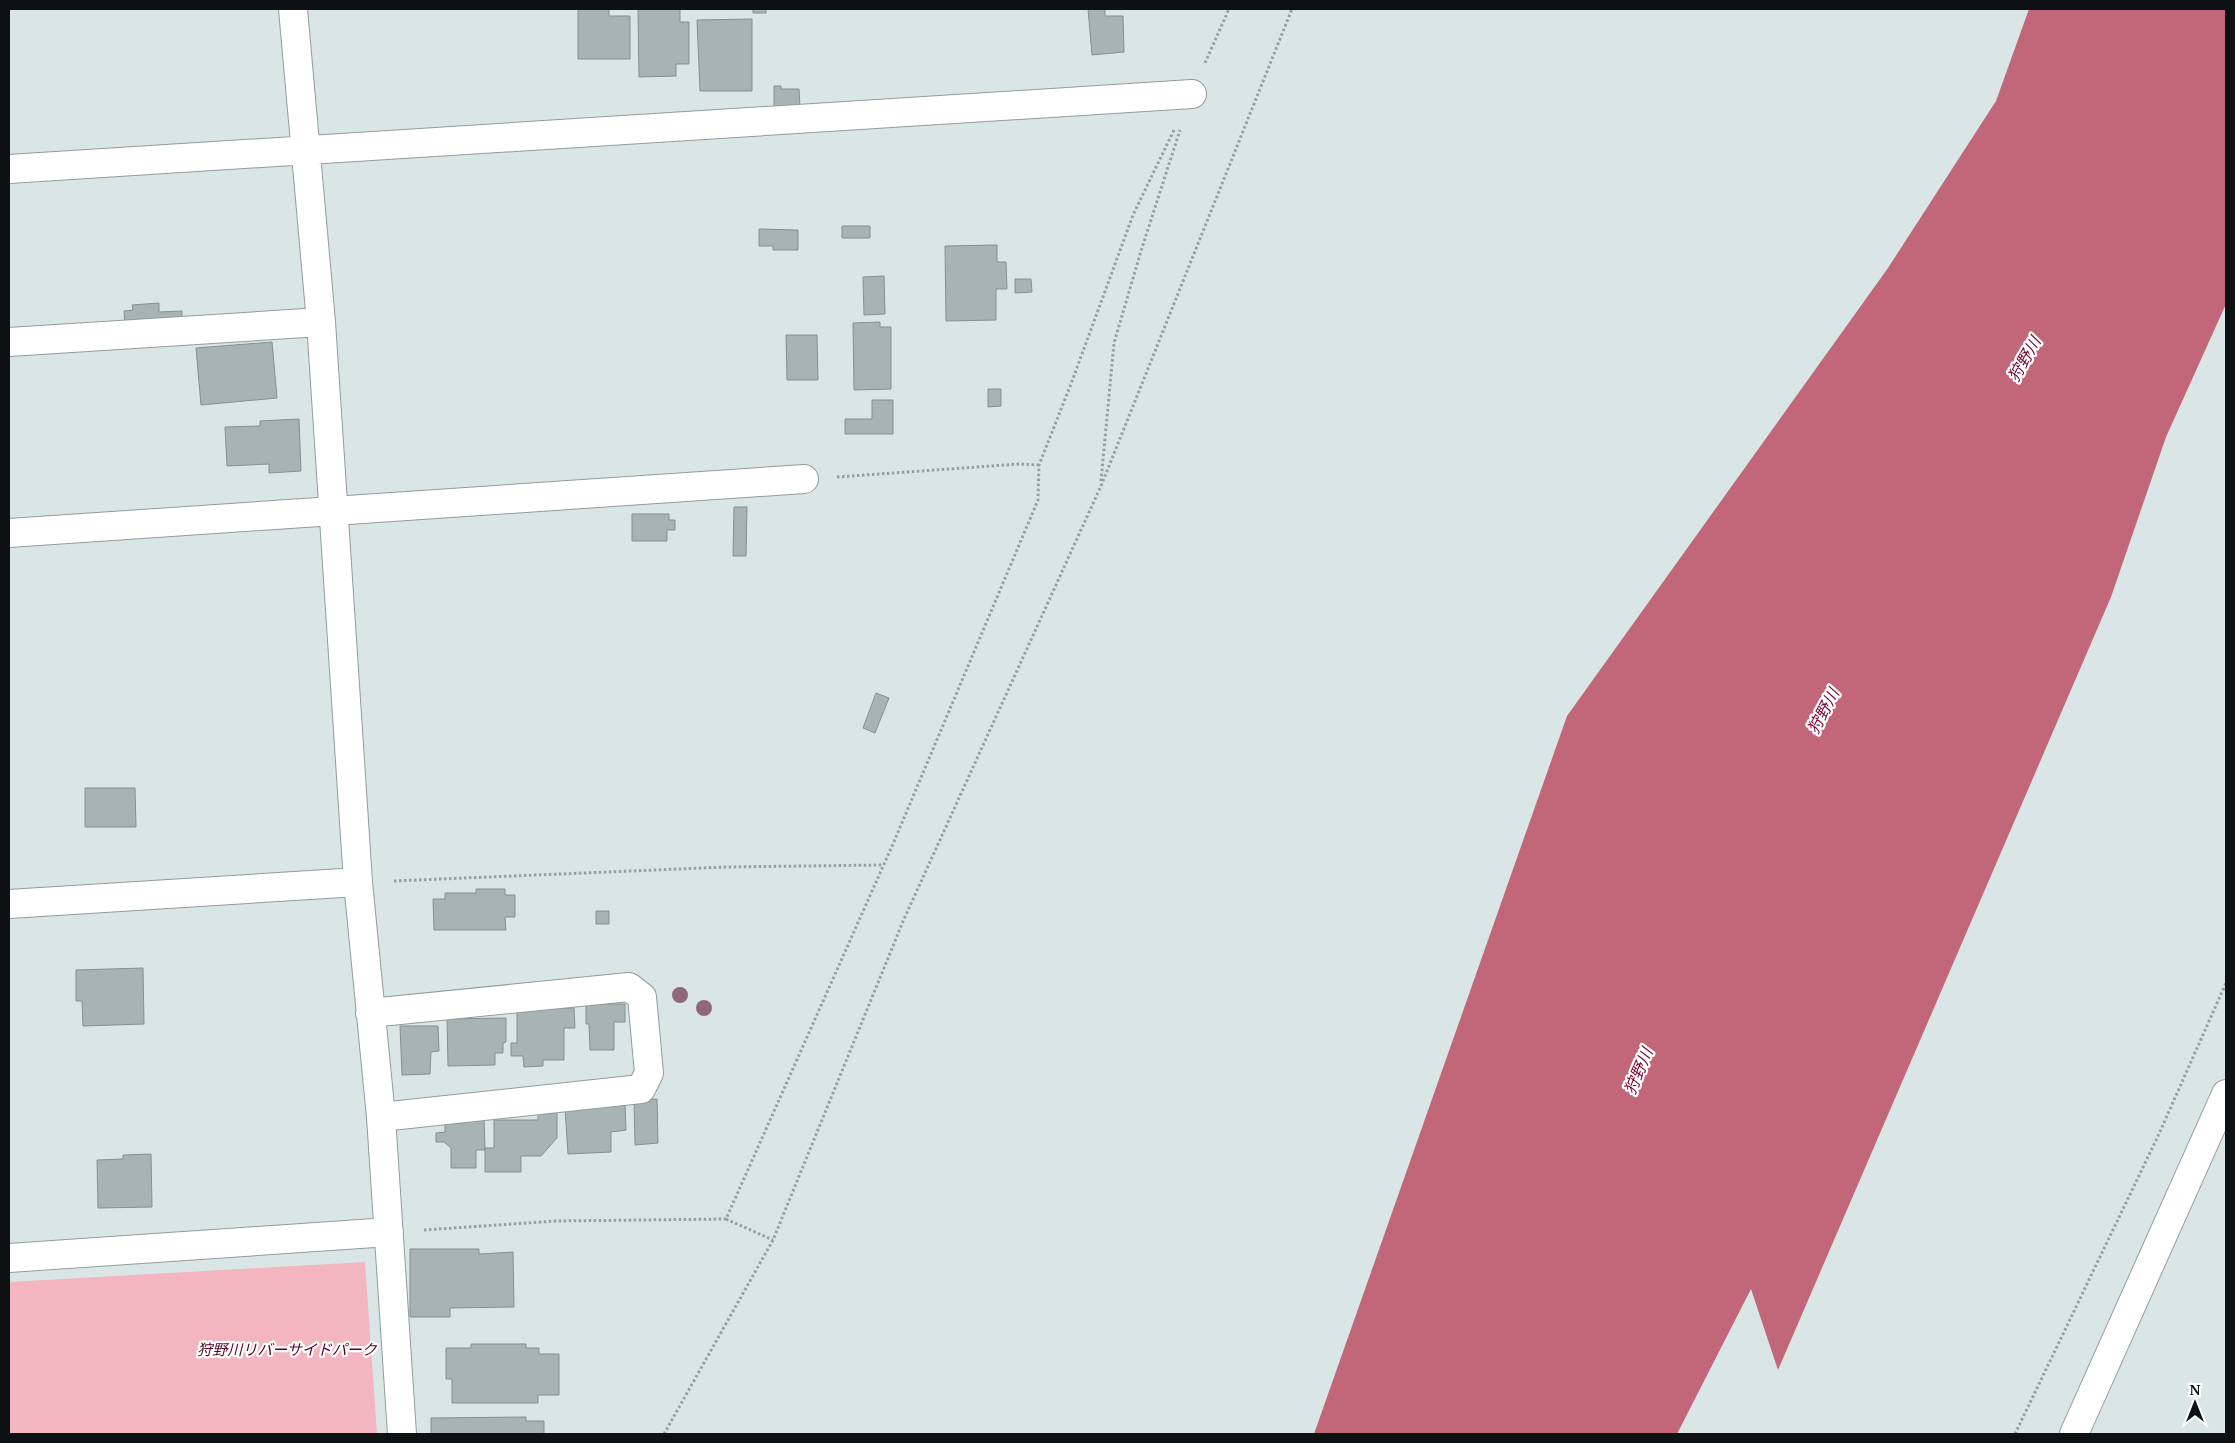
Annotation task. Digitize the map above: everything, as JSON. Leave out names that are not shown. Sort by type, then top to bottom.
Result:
[{"type":"street","points":[[293,9],[304,150],[321,322],[332,512],[358,882],[381,1118],[402,1434]]},
{"type":"street","points":[[9,169],[1192,94]]},
{"type":"street","points":[[9,342],[321,322]]},
{"type":"street","points":[[9,534],[804,479]]},
{"type":"street","points":[[9,904],[358,882]]},
{"type":"street","points":[[370,1013],[629,987],[642,997],[649,1073],[641,1089],[381,1118]]},
{"type":"street","points":[[2074,1434],[2226,1096]]},
{"type":"street","points":[[9,1258],[389,1232]]},
{"type":"path","points":[[726,1220],[884,865],[1038,500],[1039,465],[1075,375],[1133,216],[1192,94],[1229,9]]},
{"type":"path","points":[[664,1434],[773,1240],[904,920],[1101,486],[1292,9]]},
{"type":"path","points":[[1101,486],[1114,343],[1141,251],[1192,94]]},
{"type":"path","points":[[804,479],[1019,464],[1039,465]]},
{"type":"path","points":[[358,882],[726,867],[884,865]]},
{"type":"path","points":[[2015,1434],[2158,1136],[2226,983]]},
{"type":"path","points":[[389,1232],[556,1222],[726,1220],[773,1240]]},
{"type":"green space","name":"狩野川リバーサイドパーク","points":[[365,1262],[377,1434],[9,1434],[9,1282]]},
{"type":"water","name":"狩野川","points":[[2029,9],[2226,9],[2226,304],[2166,437],[2111,597],[1778,1370],[1751,1289],[1677,1434],[1314,1434],[1567,716],[1888,268],[1996,101]]},
{"type":"building","points":[[578,9],[609,9],[609,16],[630,16],[630,59],[578,59]]},
{"type":"building","points":[[638,9],[680,9],[680,22],[689,22],[689,64],[676,64],[676,76],[639,77]]},
{"type":"building","points":[[753,9],[766,9],[766,13],[753,13]]},
{"type":"building","points":[[1088,9],[1105,9],[1105,16],[1123,16],[1124,52],[1092,55]]},
{"type":"building","points":[[752,19],[752,91],[700,91],[697,20]]},
{"type":"building","points":[[774,86],[781,86],[781,89],[799,89],[800,107],[774,108]]},
{"type":"building","points":[[842,226],[870,226],[870,238],[842,238]]},
{"type":"building","points":[[759,229],[798,230],[798,250],[773,250],[773,246],[759,246]]},
{"type":"building","points":[[997,245],[997,262],[1006,262],[1007,289],[996,289],[996,320],[946,321],[945,246]]},
{"type":"building","points":[[884,276],[885,314],[864,315],[863,277]]},
{"type":"building","points":[[1015,279],[1031,279],[1032,292],[1015,293]]},
{"type":"building","points":[[159,303],[159,312],[182,311],[182,322],[125,325],[124,311],[133,310],[132,305]]},
{"type":"building","points":[[880,322],[880,327],[891,327],[891,389],[854,390],[853,323]]},
{"type":"building","points":[[786,335],[817,335],[818,380],[787,380]]},
{"type":"building","points":[[272,342],[277,398],[201,405],[196,348]]},
{"type":"building","points":[[988,389],[1001,389],[1001,406],[988,407]]},
{"type":"building","points":[[872,400],[893,400],[893,434],[845,434],[845,419],[872,419]]},
{"type":"building","points":[[299,419],[301,471],[269,473],[269,464],[227,466],[225,427],[260,426],[260,421]]},
{"type":"building","points":[[734,507],[747,507],[746,556],[733,556]]},
{"type":"building","points":[[632,514],[669,514],[669,520],[675,520],[675,530],[667,530],[667,541],[632,541]]},
{"type":"building","points":[[876,693],[889,698],[875,733],[863,728]]},
{"type":"building","points":[[85,788],[135,788],[136,827],[85,827]]},
{"type":"building","points":[[476,889],[505,889],[505,895],[515,895],[515,917],[505,917],[506,930],[434,930],[433,899],[445,899],[445,893],[476,893]]},
{"type":"building","points":[[596,911],[609,911],[609,924],[596,924]]},
{"type":"building","points":[[143,968],[144,1024],[83,1026],[82,1001],[76,1001],[76,970]]},
{"type":"building","points":[[586,999],[606,999],[606,1004],[625,1004],[625,1022],[614,1022],[614,1050],[590,1050],[589,1024],[586,1024]]},
{"type":"building","points":[[574,1008],[575,1028],[564,1028],[564,1060],[543,1060],[543,1066],[524,1067],[523,1056],[511,1056],[511,1043],[517,1043],[517,1009]]},
{"type":"building","points":[[506,1018],[506,1042],[503,1043],[503,1053],[495,1053],[495,1065],[448,1066],[447,1019]]},
{"type":"building","points":[[400,1026],[438,1026],[439,1051],[431,1052],[430,1074],[402,1075]]},
{"type":"building","points":[[657,1099],[658,1143],[635,1145],[634,1101]]},
{"type":"building","points":[[625,1103],[626,1130],[611,1132],[611,1152],[568,1154],[565,1108]]},
{"type":"building","points":[[538,1112],[557,1112],[557,1138],[541,1156],[521,1156],[521,1172],[485,1172],[485,1148],[494,1148],[494,1120],[538,1120]]},
{"type":"building","points":[[464,1117],[484,1117],[485,1150],[476,1150],[476,1168],[451,1168],[451,1148],[444,1142],[436,1142],[436,1133],[445,1132],[445,1123],[464,1123]]},
{"type":"building","points":[[151,1154],[152,1207],[98,1208],[97,1160],[123,1159],[123,1155]]},
{"type":"building","points":[[410,1249],[479,1249],[479,1254],[513,1252],[514,1307],[450,1308],[450,1317],[410,1317]]},
{"type":"building","points":[[471,1344],[526,1344],[526,1348],[539,1348],[539,1354],[559,1354],[559,1395],[538,1395],[538,1403],[452,1403],[452,1379],[446,1379],[446,1348],[471,1348]]},
{"type":"building","points":[[526,1417],[526,1421],[544,1421],[544,1434],[431,1434],[431,1418]]}]
